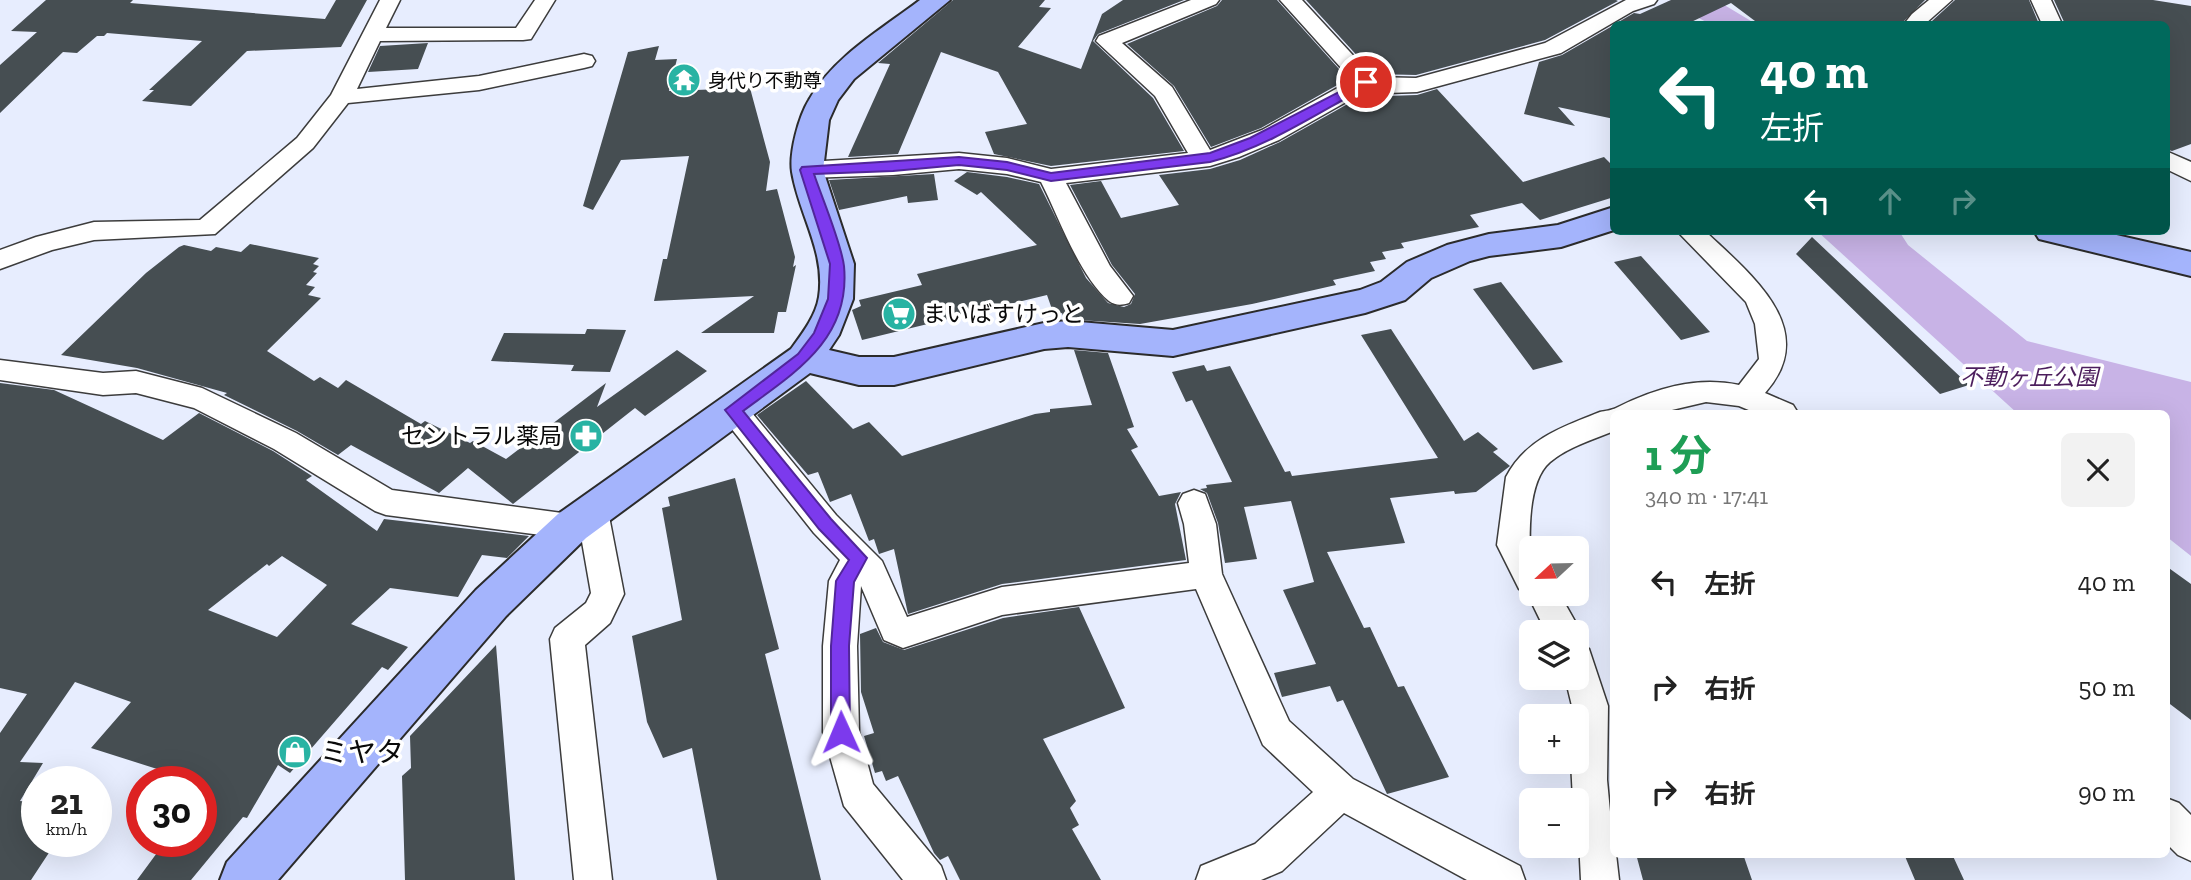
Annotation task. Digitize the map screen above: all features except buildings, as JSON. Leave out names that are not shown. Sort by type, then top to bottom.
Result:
[{"type":"street","points":[[0,260],[45,243],[94,231],[206,228],[305,143],[341,97],[390,0]]},
{"type":"street","points":[[371,35],[523,34],[545,0]]},
{"type":"street","points":[[245,880],[491,603],[582,519],[804,358],[821,335],[836,299],[837,264],[807,170],[814,120],[824,99],[844,73],[937,0]]},
{"type":"street","points":[[1203,158],[1164,92],[1107,41],[1209,0]]},
{"type":"street","points":[[1290,0],[1366,82],[1387,86],[1417,85],[1543,51],[1626,7],[1647,0]]},
{"type":"street","points":[[1916,21],[1942,0]]},
{"type":"street","points":[[2041,0],[2051,21]]},
{"type":"street","points":[[341,97],[479,83],[584,61]]},
{"type":"street","points":[[807,170],[959,161],[1007,166],[1051,177],[1203,158],[1230,153],[1366,82]]},
{"type":"street","points":[[1051,177],[1099,271],[1120,296]]},
{"type":"street","points":[[804,358],[859,371],[894,371],[1044,336],[1068,334],[1173,342],[1365,301],[1393,291],[1419,270],[1459,253],[1489,245],[1562,236],[1610,219]]},
{"type":"street","points":[[1694,235],[1757,297],[1769,324],[1773,359],[1763,377],[1745,397]]},
{"type":"street","points":[[2068,235],[2191,264]]},
{"type":"street","points":[[0,370],[103,384],[136,382],[202,399],[285,441],[386,502],[582,519]]},
{"type":"street","points":[[1635,410],[1671,395],[1701,391],[1726,391],[1776,410]]},
{"type":"street","points":[[733,410],[825,524],[871,571],[897,630],[904,633],[1002,601],[1206,574]]},
{"type":"street","points":[[1519,556],[1513,545],[1521,477],[1538,455],[1563,439],[1610,421]]},
{"type":"street","points":[[1194,503],[1200,524],[1206,574],[1276,733],[1340,792],[1506,880]]},
{"type":"street","points":[[582,519],[608,594],[598,613],[567,639],[593,880]]},
{"type":"street","points":[[858,558],[845,581],[840,646],[841,732],[857,793],[928,880]]},
{"type":"street","points":[[1585,690],[1590,706],[1589,780],[1601,880]]},
{"type":"street","points":[[1215,880],[1268,858],[1340,792]]},
{"type":"street","points":[[2170,820],[2191,842]]},
{"type":"green space","points":[[1716,0],[1751,21],[1704,21],[1667,1]]},
{"type":"green space","name":"不動ヶ丘公園","points":[[1821,235],[1902,235],[1908,245],[2027,341],[2191,382],[2191,556],[2170,539],[2170,410],[2014,410]]},
{"type":"place","name":"身代り不動尊","points":[[684,80]]},
{"type":"place","name":"まいばすけっと","points":[[899,314]]},
{"type":"place","name":"セントラル薬局","points":[[586,436]]},
{"type":"place","name":"ミヤタ","points":[[295,752]]},
{"type":"route","points":[[841,732],[840,646],[845,581],[858,558],[825,524],[733,410],[804,358],[821,335],[836,299],[837,264],[807,170],[959,161],[1007,166],[1051,177],[1210,158],[1230,153],[1255,141],[1366,82]]}]
